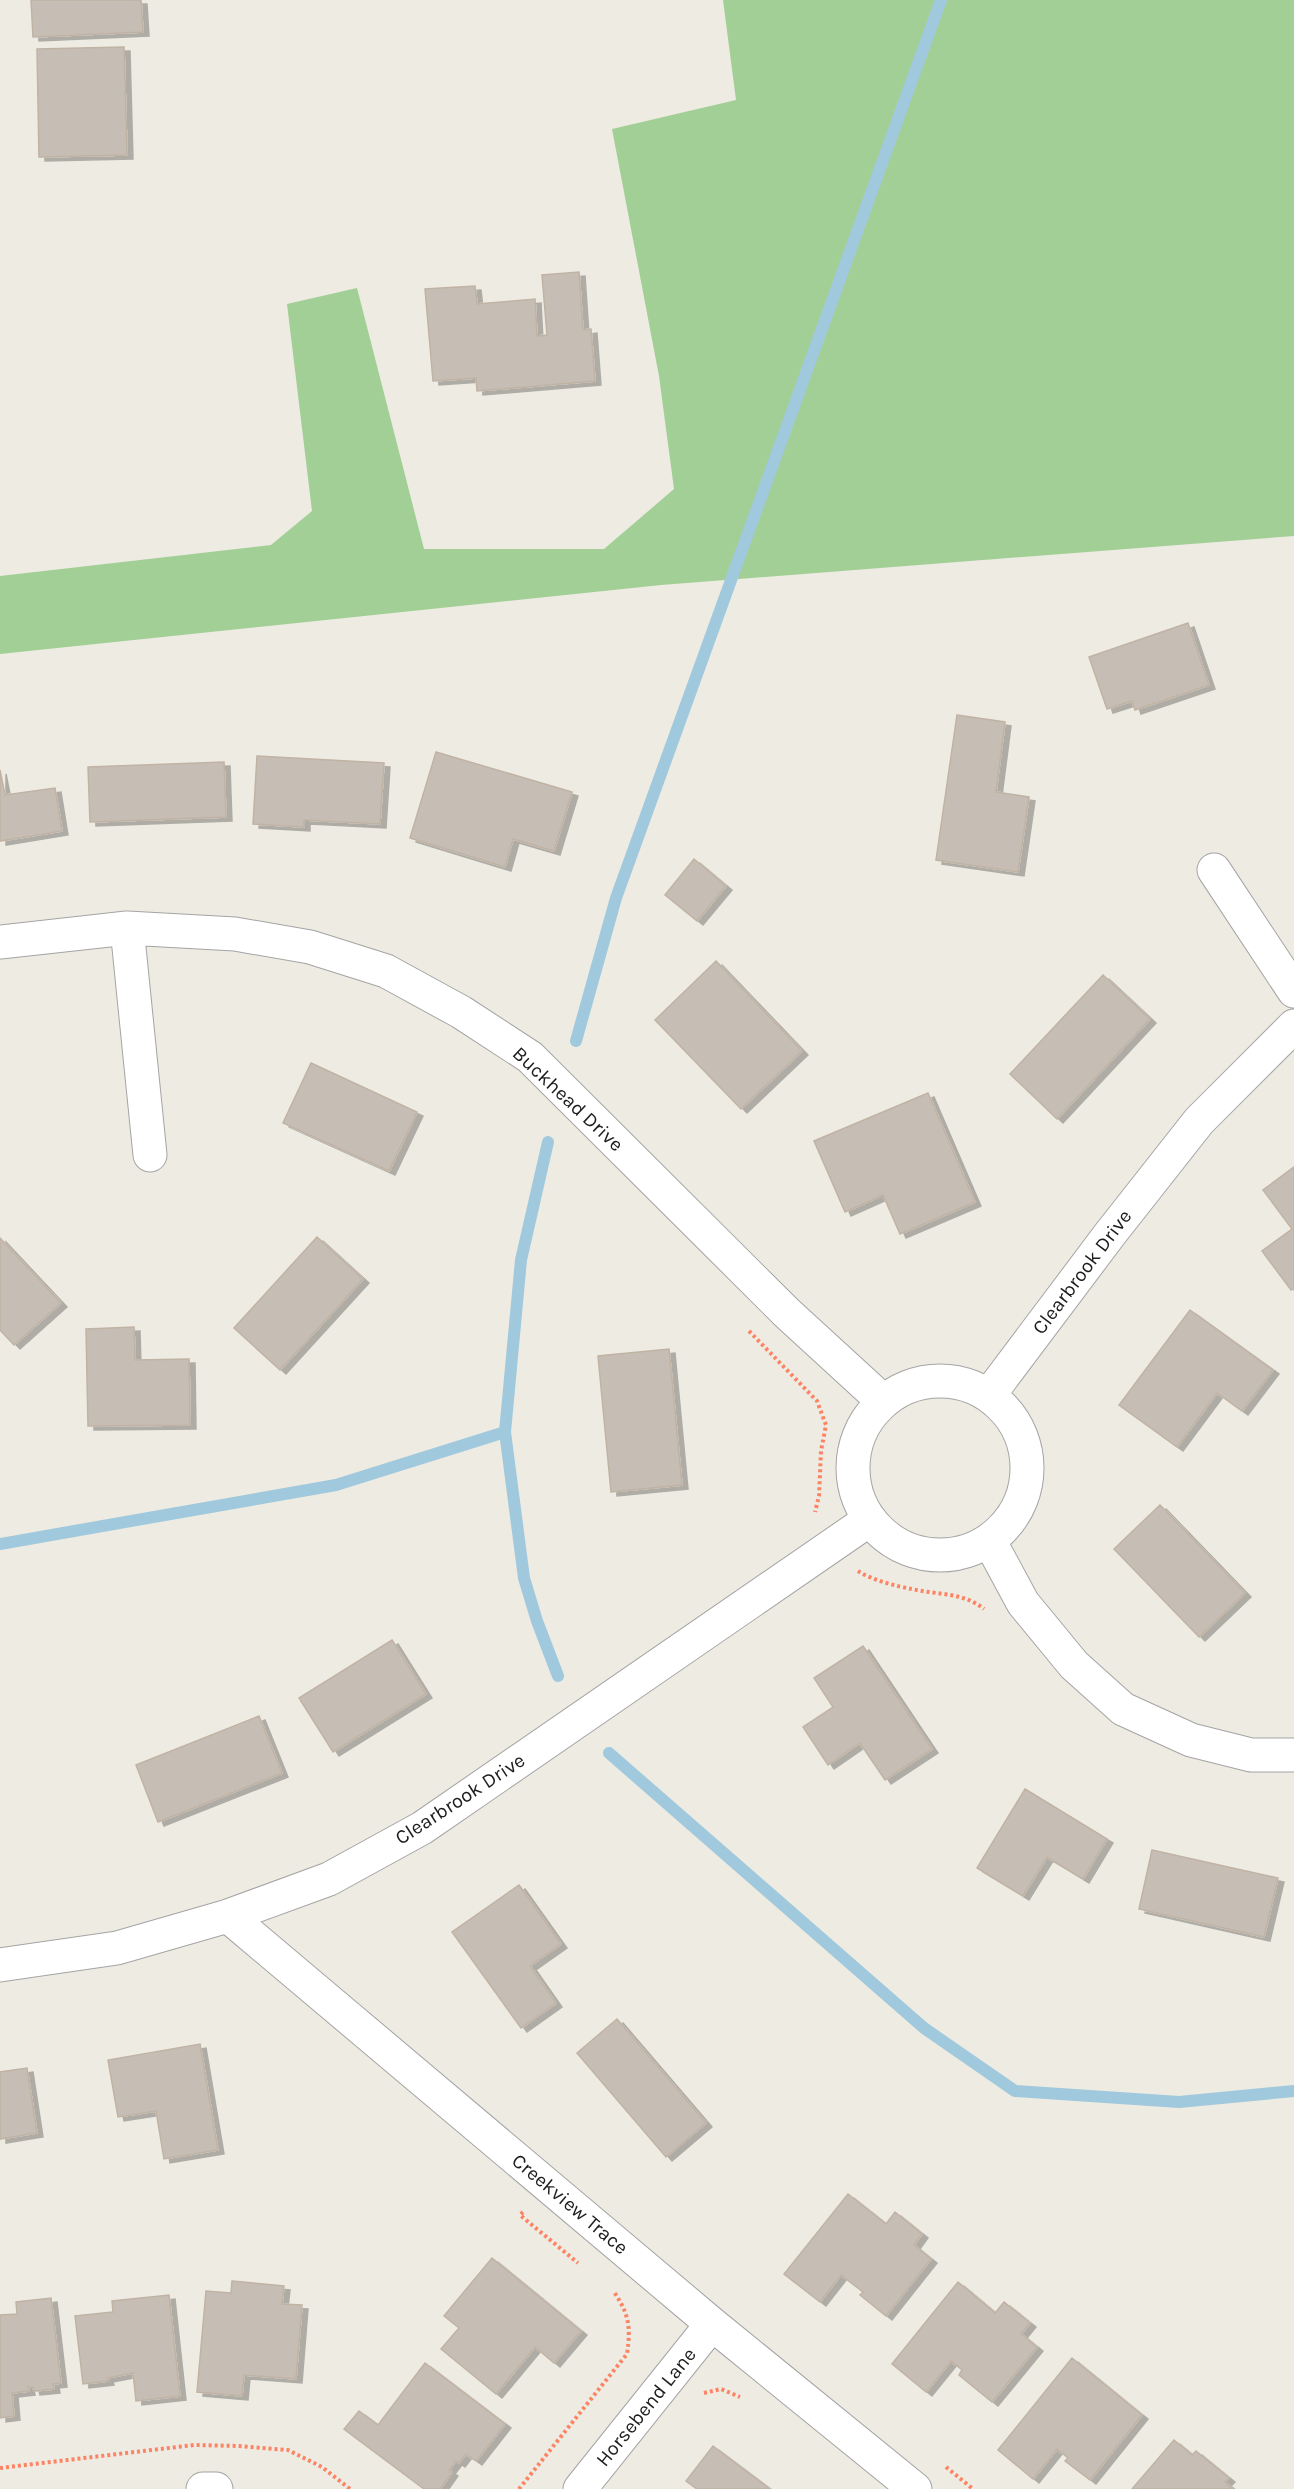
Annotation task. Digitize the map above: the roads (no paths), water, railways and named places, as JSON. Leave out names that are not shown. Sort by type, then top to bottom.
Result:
[{"type":"street","points":[[1214,870],[1294,991]]},
{"type":"street","points":[[127,928],[150,1155]]},
{"type":"street","name":"Buckhead Drive","points":[[0,942],[127,928],[235,933],[310,947],[386,971],[462,1012],[530,1057],[787,1313],[883,1401]]},
{"type":"street","name":"Clearbrook Drive","points":[[988,1395],[1199,1121],[1294,1026]]},
{"type":"street","points":[[956,1382],[988,1395],[1011,1415],[1023,1438],[1028,1472],[1021,1503],[1008,1523],[989,1540],[974,1549],[954,1554],[930,1555],[907,1549],[886,1537],[869,1520],[856,1489],[853,1473],[855,1449],[863,1428],[883,1401],[900,1390],[921,1383],[956,1382]]},
{"type":"street","name":"Clearbrook Drive","points":[[0,1965],[117,1948],[228,1916],[329,1879],[422,1828],[869,1520]]},
{"type":"street","points":[[989,1540],[1023,1603],[1074,1665],[1123,1709],[1191,1740],[1251,1755],[1294,1755]]},
{"type":"street","name":"Creekview Trace","points":[[228,1916],[712,2324],[915,2489]]},
{"type":"street","name":"Horsebend Lane","points":[[580,2489],[712,2324]]},
{"type":"street","points":[[203,2489],[216,2489]]},
{"type":"waterway","points":[[576,1041],[616,898],[941,0]]},
{"type":"waterway","points":[[548,1142],[521,1260],[505,1432],[524,1578],[537,1621],[558,1676]]},
{"type":"waterway","points":[[0,1544],[336,1485],[505,1432]]},
{"type":"waterway","points":[[609,1753],[924,2028],[1015,2091],[1179,2102],[1294,2091]]}]
